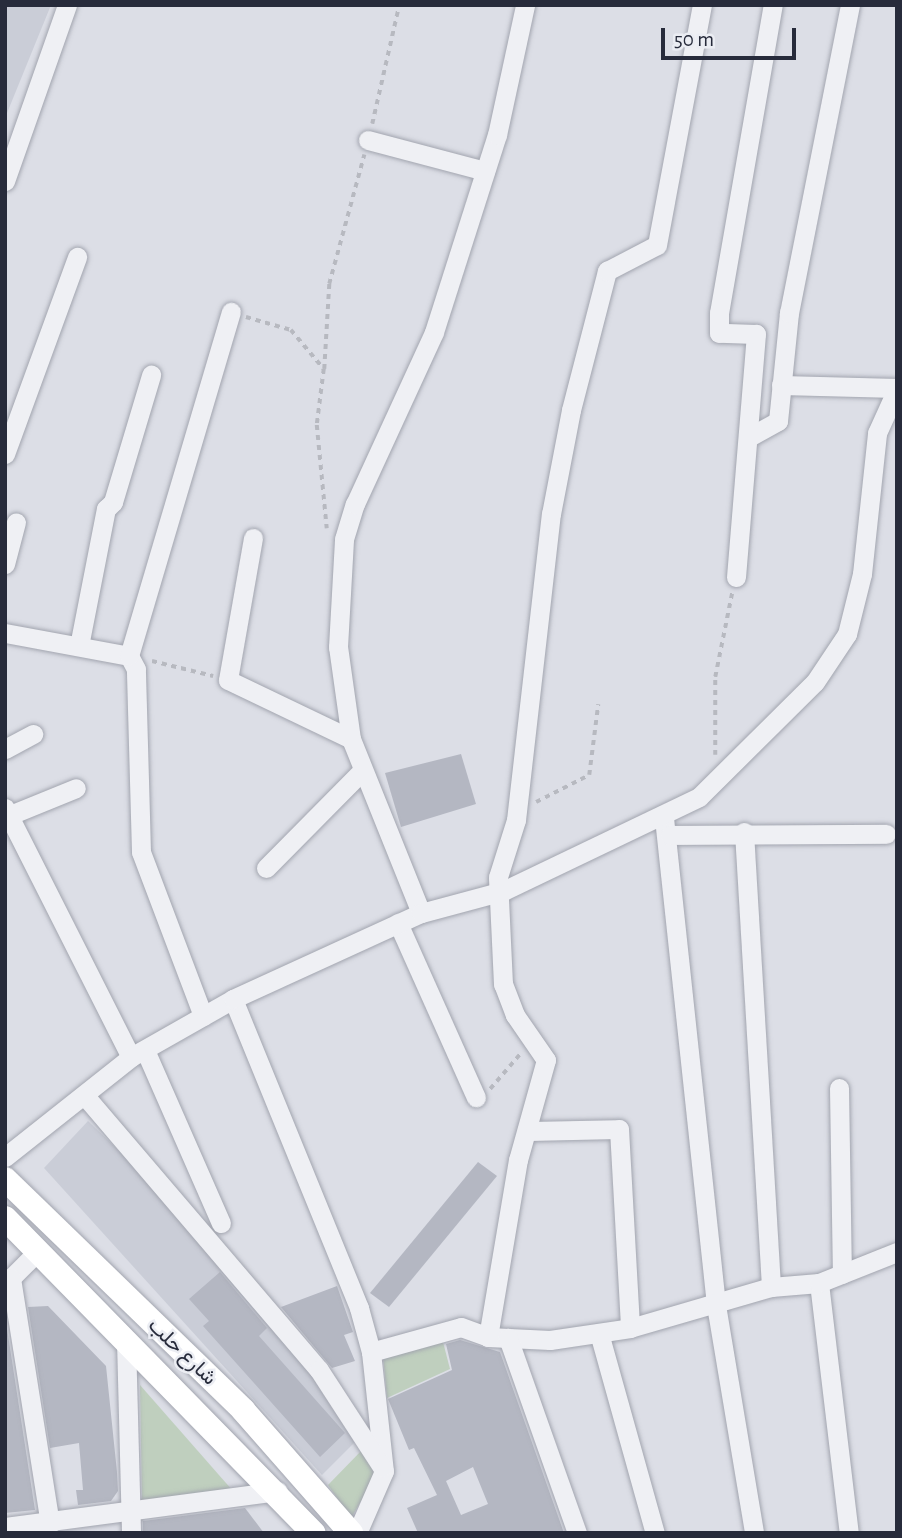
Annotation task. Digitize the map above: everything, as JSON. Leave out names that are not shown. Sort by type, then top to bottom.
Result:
[{"type":"main road","name":"شارع حلب","points":[[5,1179],[243,1410],[351,1533]]},
{"type":"main road","name":"شارع حلب","points":[[5,1218],[278,1491],[313,1533]]},
{"type":"street","points":[[5,181],[67,5]]},
{"type":"street","points":[[421,913],[360,772],[351,739],[337,614],[344,539],[355,504],[434,332],[485,171],[525,5]]},
{"type":"street","points":[[488,1337],[527,1131],[546,1060],[539,1042],[516,1015],[503,984],[503,891],[498,877],[516,820],[546,552],[571,410],[607,271],[657,245],[702,5]]},
{"type":"street","points":[[736,577],[751,436],[757,334],[719,333],[719,313],[773,5]]},
{"type":"street","points":[[751,436],[778,421],[781,385],[819,149],[850,5]]},
{"type":"street","points":[[368,140],[485,171]]},
{"type":"street","points":[[5,454],[77,257]]},
{"type":"street","points":[[203,1016],[141,852],[136,669],[129,656],[231,312]]},
{"type":"street","points":[[79,646],[107,509],[113,502],[151,375]]},
{"type":"street","points":[[5,1157],[138,1054],[233,999],[421,913],[503,891],[667,827],[715,782],[815,682],[847,634],[862,573],[877,433],[897,388],[781,385]]},
{"type":"street","points":[[5,564],[16,522]]},
{"type":"street","points":[[253,538],[228,680],[351,739]]},
{"type":"street","points":[[5,633],[129,656]]},
{"type":"street","points":[[266,868],[360,772]]},
{"type":"street","points":[[76,788],[8,811],[138,1054],[221,1223]]},
{"type":"street","points":[[667,827],[744,832],[886,834]]},
{"type":"street","points":[[667,827],[716,1305],[754,1533]]},
{"type":"street","points":[[744,832],[771,1287]]},
{"type":"street","points":[[398,923],[476,1097]]},
{"type":"street","points":[[233,999],[359,1308],[371,1352],[384,1471],[357,1533]]},
{"type":"street","points":[[839,1088],[842,1274]]},
{"type":"street","points":[[85,1096],[319,1370],[384,1471]]},
{"type":"street","points":[[527,1131],[619,1129],[629,1328]]},
{"type":"street","points":[[38,1251],[11,1278],[50,1524]]},
{"type":"street","points":[[371,1352],[461,1327],[488,1337],[550,1340],[629,1328],[771,1287],[819,1283],[897,1252]]},
{"type":"street","points":[[819,1283],[849,1533]]},
{"type":"street","points":[[599,1333],[655,1533]]},
{"type":"street","points":[[508,1338],[577,1533]]},
{"type":"street","points":[[126,1340],[131,1533]]},
{"type":"street","points":[[5,1527],[50,1524],[278,1491]]},
{"type":"path","points":[[344,539],[327,531],[317,425],[324,369],[329,284],[368,140],[399,5]]},
{"type":"path","points":[[231,312],[291,330],[324,369]]},
{"type":"path","points":[[715,782],[715,677],[736,577]]},
{"type":"path","points":[[129,656],[228,680]]},
{"type":"path","points":[[516,820],[532,804],[589,775],[598,705]]},
{"type":"path","points":[[476,1097],[500,1084],[522,1051],[539,1042]]},
{"type":"shaded area","points":[[5,5],[51,5],[5,118]]},
{"type":"shaded area","points":[[88,1121],[167,1197],[272,1318],[357,1440],[322,1475],[44,1168]]},
{"type":"green space","points":[[443,1342],[450,1369],[387,1398],[383,1356]]},
{"type":"green space","points":[[140,1385],[233,1491],[142,1502]]},
{"type":"green space","points":[[362,1450],[377,1474],[351,1518],[328,1485]]},
{"type":"building","points":[[461,754],[476,804],[401,827],[385,773]]},
{"type":"building","points":[[478,1162],[497,1176],[389,1307],[370,1293]]},
{"type":"building","points":[[220,1272],[267,1328],[259,1336],[345,1433],[320,1457],[203,1326],[209,1321],[189,1299]]},
{"type":"building","points":[[337,1286],[353,1332],[344,1335],[355,1361],[332,1368],[281,1307]]},
{"type":"building","points":[[48,1306],[106,1366],[118,1491],[111,1501],[78,1505],[76,1490],[83,1490],[79,1443],[50,1448],[28,1307]]},
{"type":"building","points":[[5,1322],[35,1510],[5,1513]]},
{"type":"building","points":[[460,1340],[500,1352],[564,1533],[418,1533],[407,1508],[437,1495],[414,1448],[409,1450],[388,1399],[452,1370],[446,1344]],"holes":[[[473,1467],[488,1504],[461,1515],[446,1481]]]},
{"type":"building","points":[[245,1508],[264,1533],[143,1533],[143,1521]]}]
